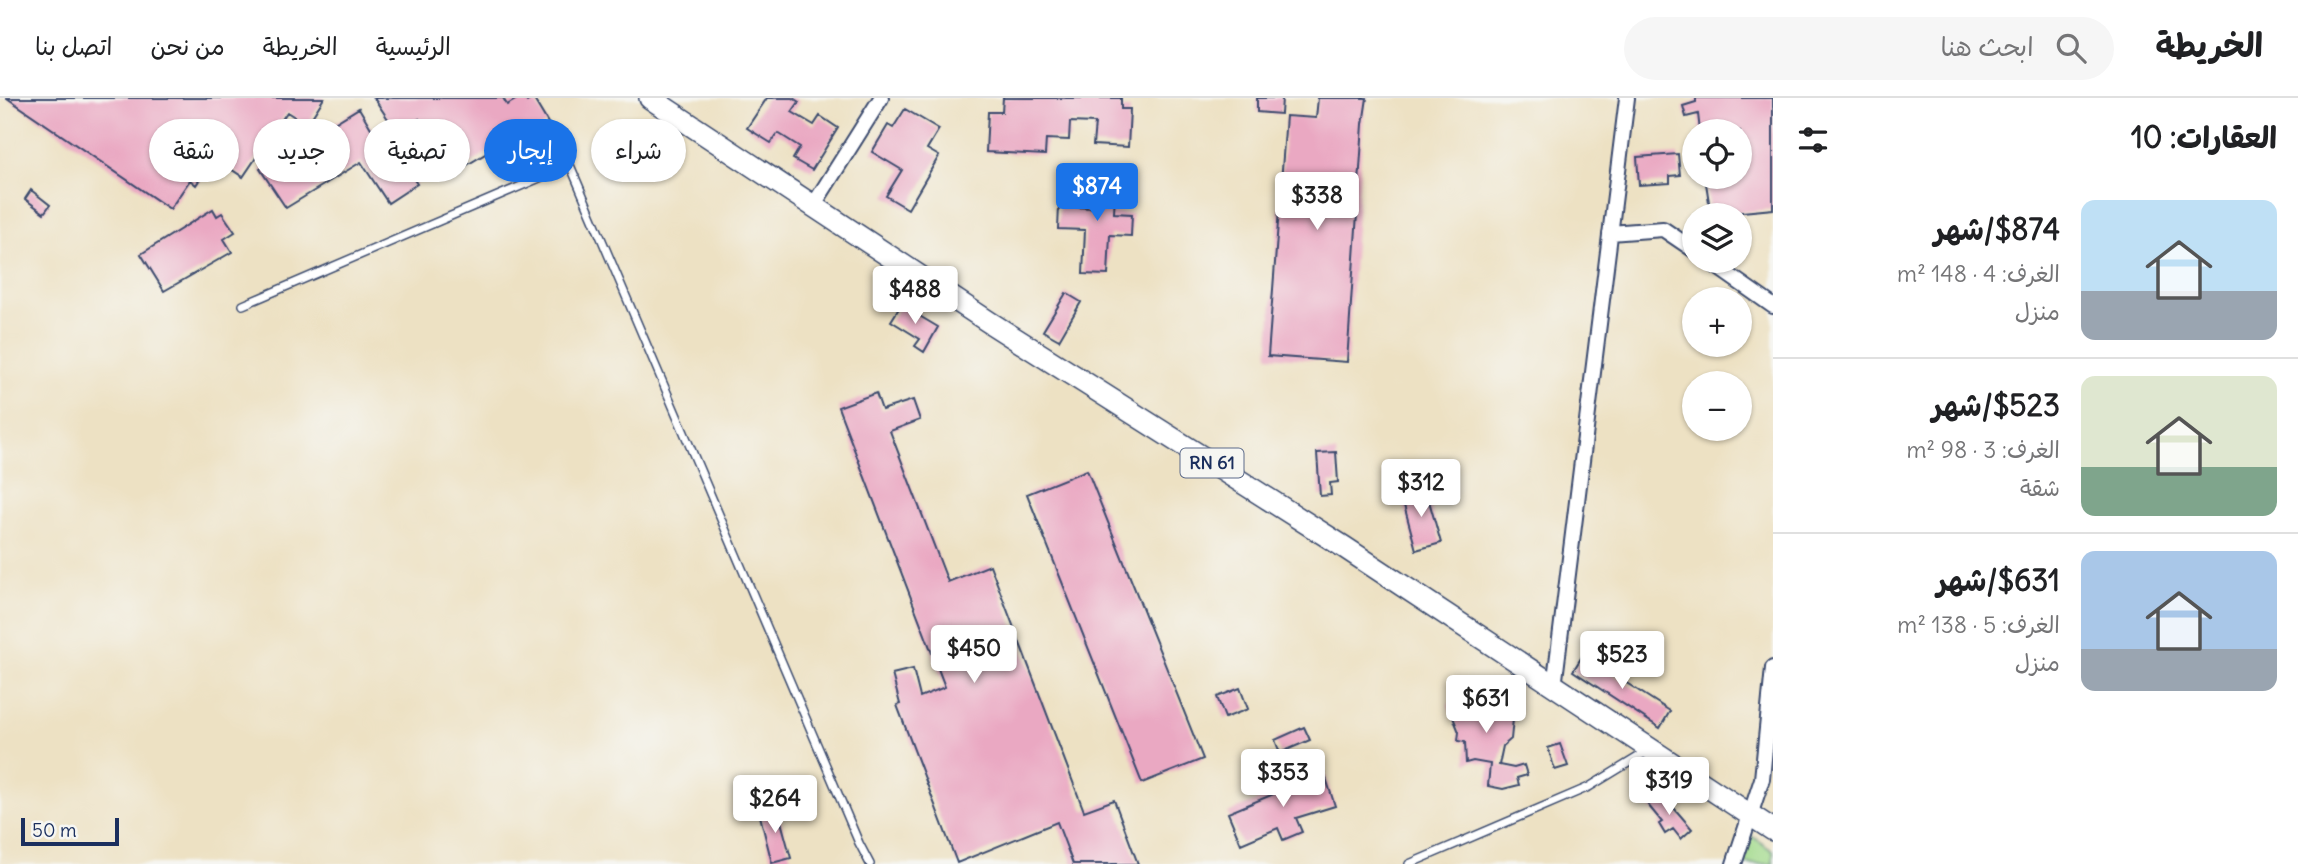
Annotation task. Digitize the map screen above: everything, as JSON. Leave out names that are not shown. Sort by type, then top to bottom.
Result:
[{"type":"main road","name":"RN 61","points":[[650,98],[989,322],[1345,547],[1553,688],[1773,830]]},
{"type":"street","points":[[813,206],[881,98]]},
{"type":"street","points":[[1553,688],[1627,98]]},
{"type":"street","points":[[1610,233],[1663,229],[1682,242]]},
{"type":"street","points":[[1726,273],[1773,306]]},
{"type":"street","points":[[1734,864],[1762,779],[1773,668]]},
{"type":"lane","points":[[243,305],[570,165],[859,844],[870,864]]},
{"type":"lane","points":[[1409,864],[1589,787],[1651,749]]},
{"type":"green space","points":[[1750,835],[1773,851],[1773,864],[1744,864]]},
{"type":"building","points":[[7,98],[324,98],[311,119],[298,119],[287,112],[282,119],[253,119],[253,162],[243,177],[239,174],[239,119],[149,119],[149,182],[189,182],[170,209]]},
{"type":"building","points":[[374,98],[503,98],[507,105],[519,98],[524,98],[527,102],[533,98],[546,119],[484,119],[484,155],[470,163],[470,119],[388,119]]},
{"type":"building","points":[[767,98],[793,98],[799,102],[792,112],[814,125],[820,116],[838,128],[812,170],[793,159],[800,147],[778,133],[771,143],[747,128]]},
{"type":"building","points":[[1003,98],[1121,98],[1121,109],[1130,109],[1128,147],[1093,145],[1095,123],[1070,122],[1069,140],[1046,139],[1045,155],[986,152],[988,112],[1002,112]]},
{"type":"building","points":[[1257,98],[1282,98],[1281,114],[1257,112]]},
{"type":"building","points":[[1318,98],[1367,98],[1347,362],[1268,356],[1286,116],[1316,118]]},
{"type":"building","points":[[1696,98],[1773,98],[1773,209],[1752,211],[1752,203],[1709,203],[1707,189],[1752,189],[1752,119],[1699,119],[1698,114],[1686,117],[1683,106],[1696,102]]},
{"type":"building","points":[[359,108],[366,119],[364,167],[361,162],[350,169],[350,119],[341,119]]},
{"type":"building","points":[[905,109],[939,129],[927,149],[939,156],[908,209],[886,196],[902,170],[872,152],[888,125],[893,128]]},
{"type":"building","points":[[1678,154],[1680,175],[1670,176],[1670,183],[1639,185],[1637,157]]},
{"type":"building","points":[[1092,173],[1116,174],[1114,213],[1132,214],[1131,236],[1110,235],[1108,275],[1083,274],[1085,230],[1058,229],[1059,206],[1090,208]]},
{"type":"building","points":[[269,182],[328,182],[286,208]]},
{"type":"building","points":[[374,182],[416,182],[417,184],[388,203]]},
{"type":"building","points":[[31,190],[50,205],[44,213],[25,199]]},
{"type":"building","points":[[213,209],[217,216],[222,213],[235,232],[224,239],[232,252],[164,291],[141,254]]},
{"type":"building","points":[[1066,293],[1081,302],[1059,340],[1043,331]]},
{"type":"building","points":[[901,305],[938,327],[924,352],[915,346],[920,339],[891,321]]},
{"type":"building","points":[[876,393],[882,410],[913,400],[920,420],[890,431],[948,582],[990,565],[1084,811],[1114,800],[1138,864],[1073,864],[1057,822],[957,863],[897,705],[900,704],[892,674],[913,669],[920,697],[945,687],[838,407]]},
{"type":"building","points":[[1336,452],[1338,482],[1330,483],[1331,495],[1320,496],[1317,453]]},
{"type":"building","points":[[1087,470],[1203,759],[1142,783],[1027,494]]},
{"type":"building","points":[[1425,487],[1441,543],[1416,550],[1401,494]]},
{"type":"building","points":[[1583,655],[1670,711],[1660,728],[1573,671]]},
{"type":"building","points":[[1476,687],[1484,698],[1500,701],[1513,719],[1511,739],[1503,746],[1499,765],[1514,768],[1524,765],[1527,775],[1517,778],[1519,785],[1503,789],[1488,786],[1490,764],[1473,761],[1466,763],[1465,742],[1458,741],[1459,732],[1448,705]]},
{"type":"building","points":[[1240,688],[1248,709],[1225,718],[1217,697]]},
{"type":"building","points":[[1304,727],[1310,740],[1280,753],[1275,740]]},
{"type":"building","points":[[1560,744],[1568,766],[1555,770],[1548,748]]},
{"type":"building","points":[[1324,772],[1335,806],[1296,818],[1302,832],[1283,840],[1278,828],[1241,844],[1228,813],[1288,788],[1287,783]]},
{"type":"building","points":[[1661,793],[1692,829],[1681,839],[1673,829],[1665,834],[1659,824],[1662,822],[1648,805]]},
{"type":"building","points":[[777,807],[791,858],[772,863],[759,812]]}]
